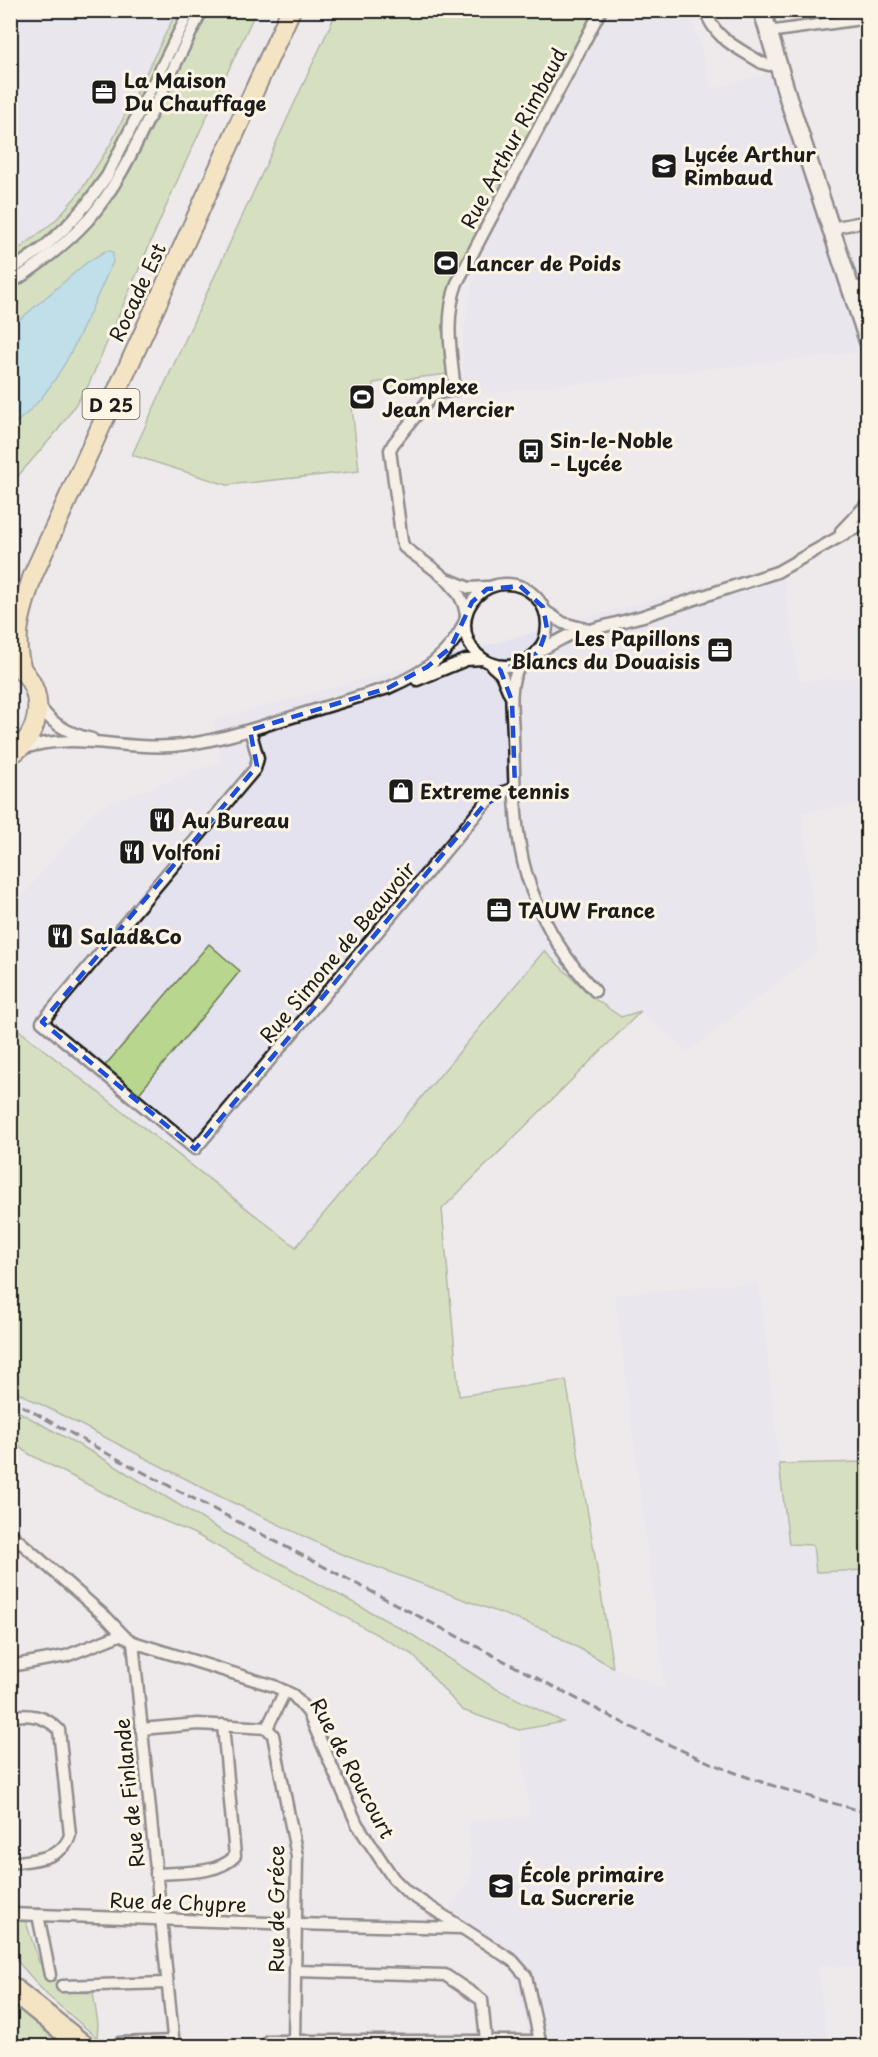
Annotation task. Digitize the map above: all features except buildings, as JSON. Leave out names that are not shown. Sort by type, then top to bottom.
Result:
[{"type":"highway","points":[[10,1987],[83,2046]]},
{"type":"main road","name":"Rocade Est","points":[[10,613],[33,575],[293,10]]},
{"type":"main road","name":"Rocade Est","points":[[33,575],[22,611],[17,640],[19,661],[17,667],[33,686],[37,703]]},
{"type":"main road","points":[[14,753],[27,740],[34,727],[37,703]]},
{"type":"street","points":[[10,271],[43,248],[65,228],[80,213],[107,176],[190,10]]},
{"type":"street","points":[[10,284],[46,260],[68,241],[104,200],[130,158],[202,10]]},
{"type":"street","name":"Rue Arthur Rimbaud","points":[[442,576],[408,550],[402,542],[390,450],[432,396],[454,390],[449,315],[457,283],[601,10]]},
{"type":"street","points":[[705,10],[711,26],[721,37],[762,63],[769,65],[777,63]]},
{"type":"street","points":[[762,10],[867,341]]},
{"type":"street","points":[[768,32],[867,18]]},
{"type":"street","points":[[831,228],[867,221]]},
{"type":"street","points":[[850,289],[867,285]]},
{"type":"street","points":[[827,543],[867,503]]},
{"type":"street","points":[[595,991],[558,945],[546,923],[532,892],[519,840],[512,701],[516,672],[539,651],[567,636],[643,616],[777,572],[867,522]]},
{"type":"street","points":[[442,576],[469,588],[506,584],[526,589],[536,597],[545,611],[548,623],[547,635],[539,651]]},
{"type":"street","points":[[442,576],[463,600],[467,639],[473,651],[501,674],[512,701]]},
{"type":"street","points":[[388,688],[417,674],[445,653],[456,639],[476,597],[493,586]]},
{"type":"street","points":[[545,611],[568,625],[598,629]]},
{"type":"street","points":[[14,753],[46,742],[149,747],[208,741],[410,683],[466,660],[485,661],[506,667],[525,663]]},
{"type":"street","points":[[37,703],[49,719],[64,730],[110,744]]},
{"type":"street","name":"Rue Simone de Beauvoir","points":[[250,730],[258,758],[255,769],[42,1022],[195,1149],[484,805],[495,795],[515,788]]},
{"type":"street","name":"Rue de Roucourt","points":[[10,1533],[133,1642],[285,1691],[301,1703],[311,1718],[357,1824],[397,1882],[407,1892],[513,1961],[524,1973],[541,2044]]},
{"type":"street","points":[[10,1666],[66,1656],[122,1634]]},
{"type":"street","name":"Rue de Finlande","points":[[133,1642],[173,2044]]},
{"type":"street","points":[[141,1729],[198,1724],[267,1728],[285,1691]]},
{"type":"street","points":[[10,1716],[33,1714],[59,1730],[70,1834],[66,1842],[48,1858],[10,1863]]},
{"type":"street","points":[[156,1874],[211,1869],[232,1860],[235,1856],[223,1725]]},
{"type":"street","name":"Rue de Gréce","points":[[267,1728],[274,1739],[297,1852],[294,2041]]},
{"type":"street","name":"Rue de Chypre","points":[[10,1914],[462,1928]]},
{"type":"street","points":[[38,1915],[50,1975]]},
{"type":"street","points":[[295,1971],[445,1975],[482,2000],[486,2041]]},
{"type":"street","points":[[62,1986],[167,1983]]},
{"type":"street","points":[[268,2041],[486,2041],[541,2044]]},
{"type":"street","points":[[119,2043],[173,2044]]},
{"type":"highlighted area","points":[[520,586],[543,607],[547,629],[539,651],[525,663],[500,669],[512,701],[515,788],[484,805],[195,1149],[42,1022],[257,766],[250,730],[388,688],[427,667],[451,647],[472,602],[487,589]]},
{"type":"shaded area","points":[[11,11],[177,11],[110,145],[80,192],[55,221],[11,256]]},
{"type":"shaded area","name":"Lycée Arthur Rimbaud","points":[[610,11],[690,11],[712,89],[769,73],[863,352],[462,396],[463,338],[471,290],[486,244]]},
{"type":"shaded area","points":[[782,564],[799,681],[867,677],[867,804],[802,812],[818,951],[688,1052],[641,1012],[621,1017],[592,997],[544,952],[296,1247],[11,1024],[10,911],[95,809],[221,761],[213,720]]},
{"type":"shaded area","points":[[759,1282],[789,1544],[813,1545],[817,1572],[867,1570],[867,1967],[818,1965],[827,2046],[532,2046],[504,1945],[449,1910],[472,1875],[469,1821],[530,1816],[519,1730],[562,1721],[493,1687],[411,1634],[225,1533],[97,1455],[11,1407],[11,1389],[221,1497],[341,1554],[546,1630],[613,1667],[665,1689],[615,1294]]},
{"type":"green space","points":[[177,11],[256,11],[181,172],[88,386],[58,430],[11,484],[10,256],[55,221],[80,192],[110,145]]},
{"type":"green space","points":[[337,11],[595,11],[456,275],[448,301],[445,324],[448,374],[406,379],[407,389],[389,392],[387,381],[373,383],[374,405],[352,407],[359,471],[227,485],[132,455]]},
{"type":"green space","points":[[209,944],[240,971],[137,1096],[103,1068]]},
{"type":"green space","points":[[544,951],[592,997],[621,1017],[641,1011],[442,1209],[459,1396],[566,1380],[613,1667],[546,1630],[341,1554],[221,1497],[11,1389],[11,1024],[296,1247]]},
{"type":"green space","points":[[10,1407],[97,1455],[225,1533],[411,1634],[493,1687],[563,1722],[519,1730],[462,1710],[412,1654],[195,1534],[129,1506],[29,1454],[11,1441]]},
{"type":"green space","points":[[867,1462],[867,1570],[816,1572],[813,1545],[789,1544],[779,1464]]},
{"type":"green space","points":[[10,1920],[26,1922],[39,1962],[68,1992],[93,1993],[98,2024],[97,2038],[47,1995],[11,1954]]},
{"type":"green space","points":[[10,2002],[73,2046],[11,2046]]},
{"type":"water","points":[[105,251],[113,253],[113,262],[71,352],[45,394],[11,426],[11,327],[86,263]]},
{"type":"railway","points":[[10,1399],[110,1455],[627,1725],[736,1773],[868,1813]]},
{"type":"place","name":"La Maison Du Chauffage","points":[[104,92]]},
{"type":"place","name":"Lycée Arthur Rimbaud","points":[[664,166]]},
{"type":"place","name":"Lancer de Poids","points":[[446,263]]},
{"type":"place","name":"Complexe Jean Mercier","points":[[362,397]]},
{"type":"place","name":"Sin-le-Noble – Lycée","points":[[531,451]]},
{"type":"place","name":"Les Papillons Blancs du Douaisis","points":[[720,650]]},
{"type":"place","name":"Extreme tennis","points":[[401,791]]},
{"type":"place","name":"Au Bureau","points":[[162,820]]},
{"type":"place","name":"Volfoni","points":[[132,852]]},
{"type":"place","name":"TAUW France","points":[[499,910]]},
{"type":"place","name":"Salad&Co","points":[[60,936]]},
{"type":"place","name":"École primaire La Sucrerie","points":[[501,1886]]}]
